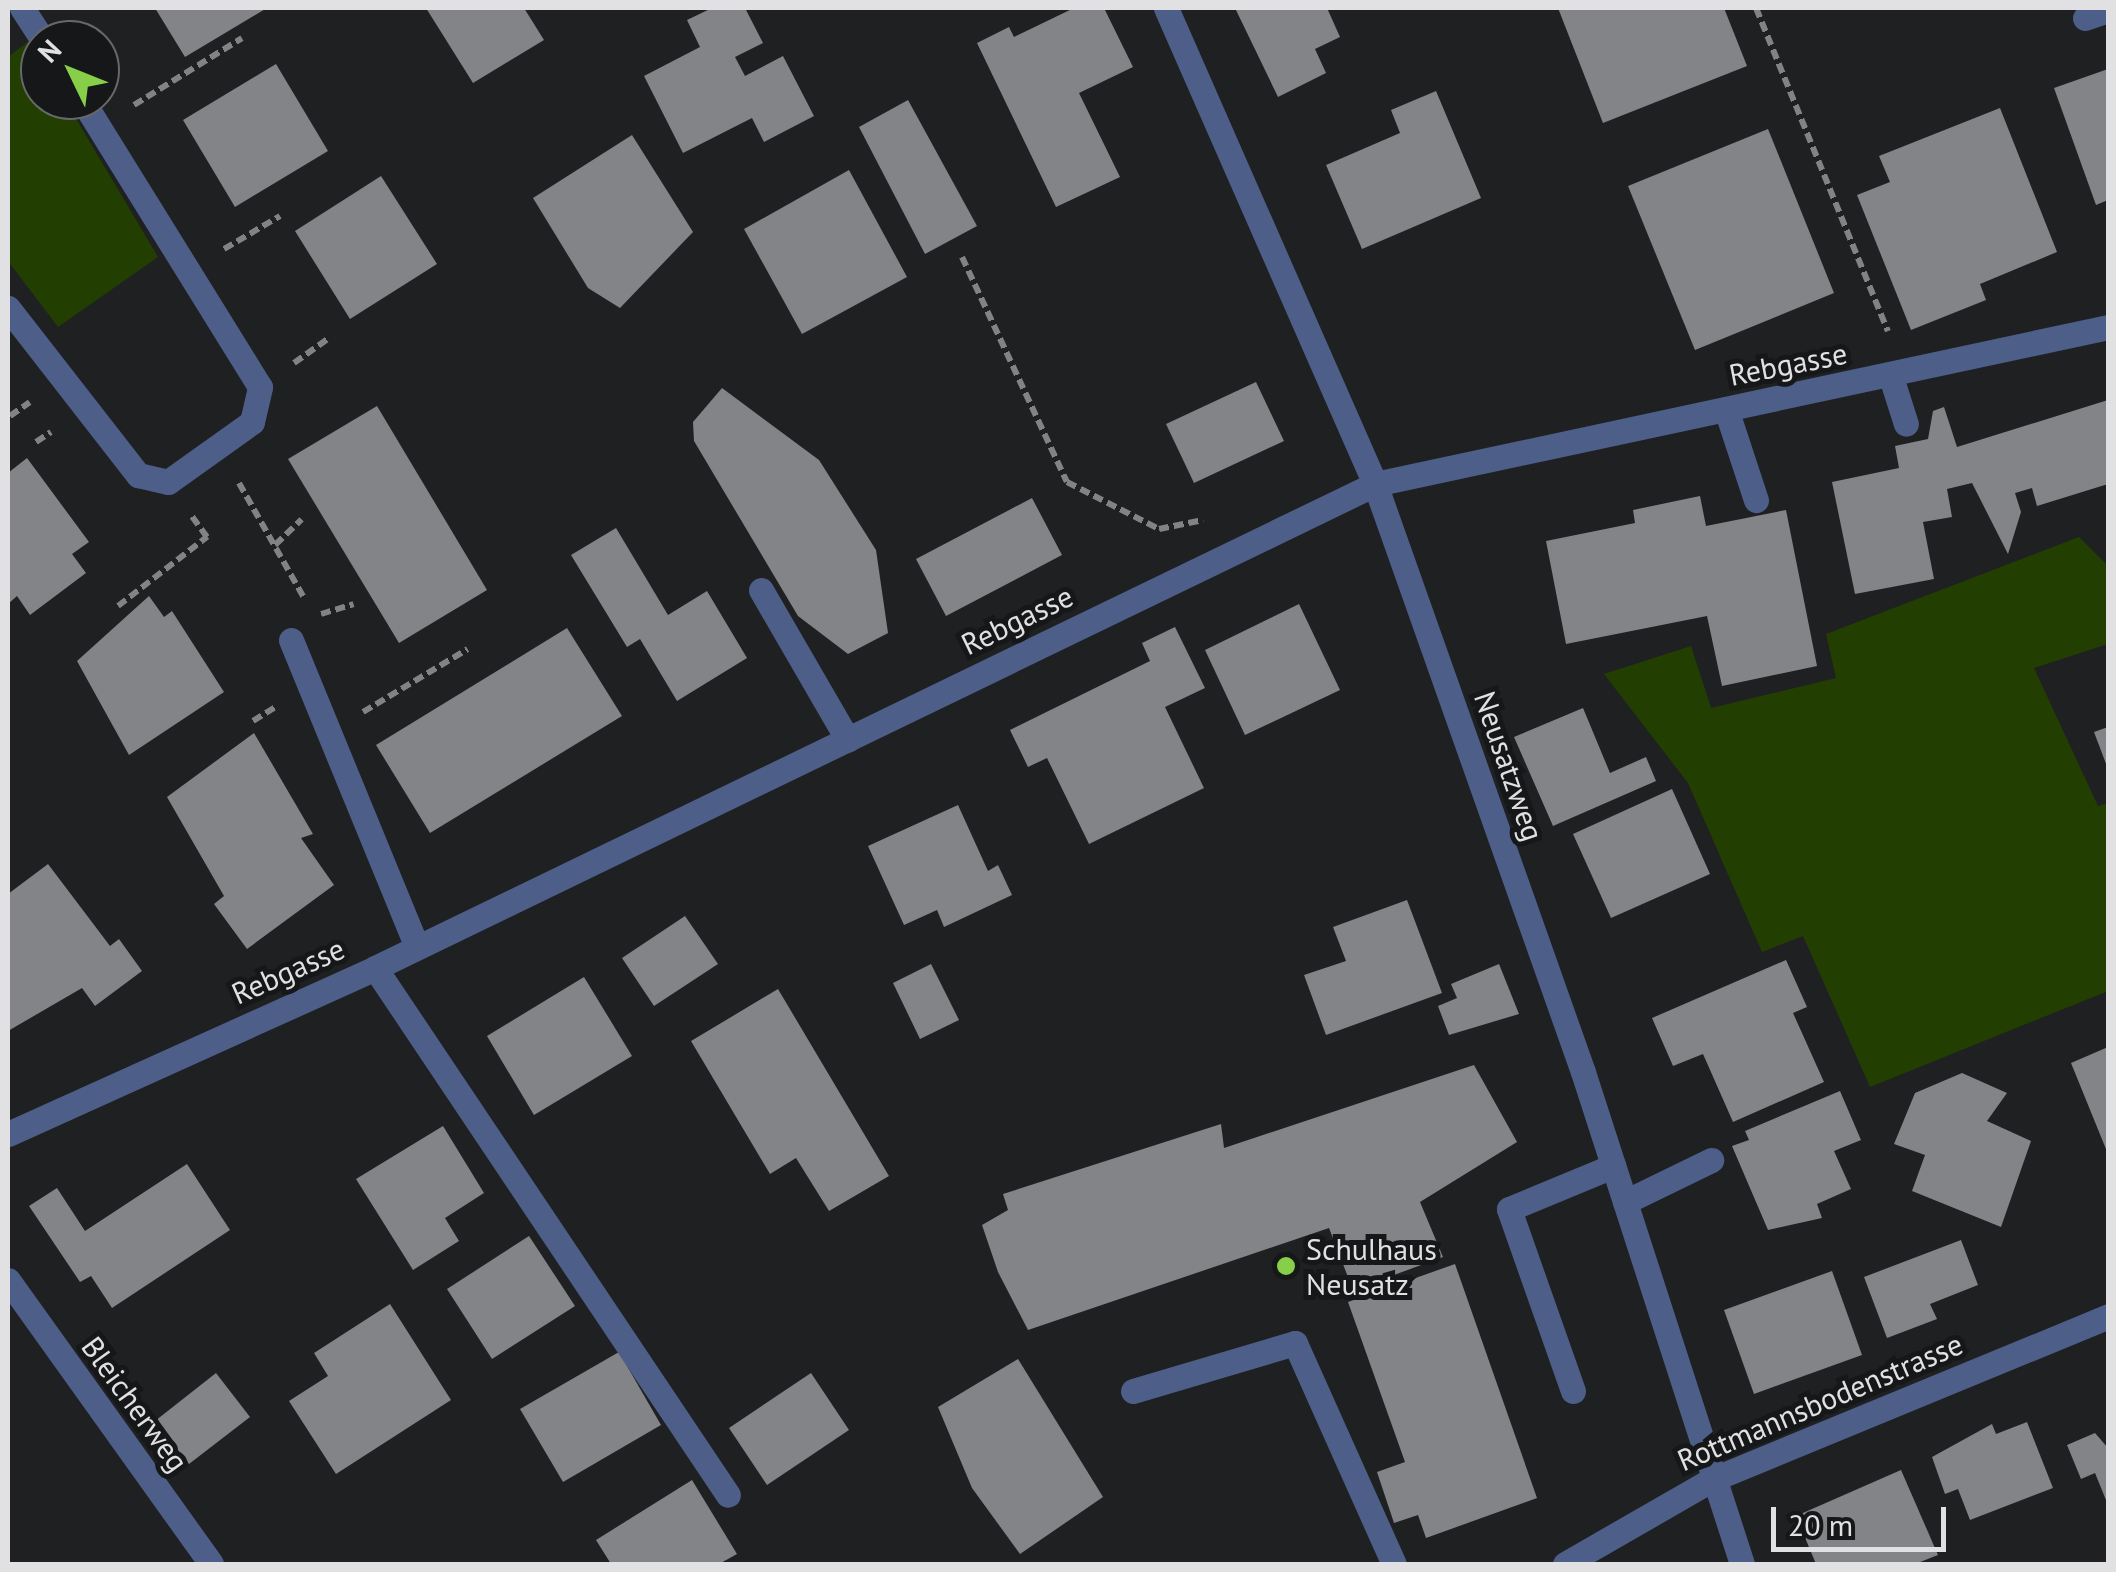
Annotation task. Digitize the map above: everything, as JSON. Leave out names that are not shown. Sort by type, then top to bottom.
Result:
[{"type":"street","name":"Neusatzweg","points":[[1166,8],[1375,484],[1625,1202],[1711,1480],[1742,1564]]},
{"type":"street","points":[[8,308],[138,475],[168,482],[252,422],[260,387],[95,120]]},
{"type":"street","name":"Rebgasse","points":[[8,1134],[375,968],[1375,484],[1898,376],[2108,328]]},
{"type":"street","points":[[1898,376],[1906,424]]},
{"type":"street","points":[[1726,409],[1756,500]]},
{"type":"street","points":[[761,590],[848,740]]},
{"type":"street","points":[[291,640],[416,946]]},
{"type":"street","points":[[375,968],[728,1495]]},
{"type":"street","points":[[1625,1202],[1710,1160]]},
{"type":"street","points":[[1574,1391],[1509,1209],[1612,1166]]},
{"type":"street","name":"Bleicherweg","points":[[8,1280],[211,1564]]},
{"type":"street","name":"Rottmannsbodenstrasse","points":[[1565,1564],[1711,1480],[2108,1316]]},
{"type":"street","points":[[1133,1391],[1295,1343],[1394,1564]]},
{"type":"path","points":[[1756,8],[1898,376]]},
{"type":"path","points":[[99,126],[242,38]]},
{"type":"path","points":[[188,270],[280,216]]},
{"type":"path","points":[[962,257],[1066,482],[1159,529],[1198,516],[1233,556]]},
{"type":"path","points":[[219,446],[314,616],[353,604]]},
{"type":"path","points":[[118,606],[207,538],[168,482]]},
{"type":"path","points":[[274,545],[302,519]]},
{"type":"path","points":[[328,733],[468,649]]},
{"type":"green space","points":[[20,48],[20,120],[77,120],[158,257],[58,327],[8,261],[8,57]]},
{"type":"green space","points":[[2079,537],[2108,566],[2108,644],[2034,668],[2098,806],[2108,803],[2108,991],[1870,1087],[1803,936],[1762,952],[1688,783],[1604,674],[1691,646],[1711,708],[1836,678],[1826,634]]},
{"type":"building","points":[[155,8],[267,8],[185,57]]},
{"type":"building","points":[[426,8],[524,8],[544,40],[473,83]]},
{"type":"building","points":[[712,8],[745,8],[763,43],[735,57],[745,76],[783,56],[814,116],[764,142],[752,118],[683,153],[644,76],[700,47],[687,20]]},
{"type":"building","points":[[1074,8],[1104,8],[1133,67],[1079,93],[1120,177],[1056,207],[977,43],[1009,27],[1014,37]]},
{"type":"building","points":[[1235,8],[1327,8],[1340,37],[1315,49],[1326,73],[1278,97]]},
{"type":"building","points":[[1558,8],[1724,8],[1747,66],[1603,123]]},
{"type":"building","points":[[276,64],[328,151],[235,207],[183,120]]},
{"type":"building","points":[[2108,69],[2108,200],[2096,205],[2054,88]]},
{"type":"building","points":[[1436,91],[1481,198],[1362,249],[1326,165],[1400,133],[1391,110]]},
{"type":"building","points":[[908,100],[977,226],[925,254],[859,127]]},
{"type":"building","points":[[2000,108],[2057,252],[1980,284],[1986,300],[1911,330],[1857,195],[1890,182],[1879,156]]},
{"type":"building","points":[[1768,129],[1834,293],[1695,350],[1628,186]]},
{"type":"building","points":[[632,135],[693,232],[620,308],[588,288],[533,198]]},
{"type":"building","points":[[849,170],[907,277],[802,334],[744,229]]},
{"type":"building","points":[[381,176],[437,264],[350,319],[295,231]]},
{"type":"building","points":[[1256,382],[1284,441],[1194,483],[1166,424]]},
{"type":"building","points":[[722,388],[819,460],[876,550],[888,633],[848,654],[798,616],[694,441],[693,422]]},
{"type":"building","points":[[2108,400],[2108,484],[2037,506],[2032,488],[2015,493],[2021,512],[2008,554],[1972,483],[1947,489],[1952,517],[1923,522],[1934,579],[1855,594],[1832,482],[1899,468],[1895,446],[1928,439],[1933,411],[1944,407],[1957,447]]},
{"type":"building","points":[[377,406],[487,590],[399,643],[288,459]]},
{"type":"building","points":[[27,458],[89,542],[72,554],[86,573],[30,615],[17,596],[8,604],[8,473]]},
{"type":"building","points":[[1700,496],[1706,526],[1786,510],[1817,666],[1722,686],[1707,616],[1566,644],[1546,541],[1635,523],[1633,510]]},
{"type":"building","points":[[1032,498],[1062,555],[946,616],[916,559]]},
{"type":"building","points":[[616,528],[668,615],[707,591],[747,658],[677,701],[640,639],[627,647],[571,555]]},
{"type":"building","points":[[149,596],[164,617],[172,611],[224,692],[129,755],[77,661]]},
{"type":"building","points":[[1299,604],[1340,690],[1245,735],[1205,650]]},
{"type":"building","points":[[1175,627],[1205,688],[1165,707],[1204,788],[1089,844],[1047,758],[1028,767],[1010,730],[1150,661],[1142,643]]},
{"type":"building","points":[[567,628],[622,716],[430,833],[376,745]]},
{"type":"building","points":[[1583,708],[1610,773],[1646,757],[1656,781],[1553,826],[1514,737]]},
{"type":"building","points":[[2108,727],[2108,769],[2094,732]]},
{"type":"building","points":[[254,733],[313,834],[301,838],[334,885],[247,949],[214,904],[224,896],[167,797]]},
{"type":"building","points":[[1672,789],[1710,874],[1611,918],[1573,834]]},
{"type":"building","points":[[958,805],[988,871],[998,865],[1012,895],[944,927],[937,910],[904,925],[868,846]]},
{"type":"building","points":[[48,864],[110,946],[119,939],[142,971],[95,1006],[82,988],[8,1031],[8,894]]},
{"type":"building","points":[[1407,900],[1442,993],[1326,1035],[1304,975],[1346,961],[1333,927]]},
{"type":"building","points":[[685,916],[718,964],[654,1006],[622,958]]},
{"type":"building","points":[[1786,960],[1807,1007],[1793,1013],[1824,1082],[1733,1122],[1703,1054],[1673,1066],[1652,1018]]},
{"type":"building","points":[[931,964],[959,1020],[920,1039],[893,983]]},
{"type":"building","points":[[1499,964],[1519,1014],[1449,1035],[1438,1006],[1457,998],[1451,984]]},
{"type":"building","points":[[584,977],[632,1056],[534,1115],[487,1036]]},
{"type":"building","points":[[778,989],[889,1176],[829,1211],[796,1158],[770,1174],[691,1041]]},
{"type":"building","points":[[2108,1047],[2108,1154],[2071,1063]]},
{"type":"building","points":[[1474,1065],[1517,1142],[1420,1202],[1443,1257],[1353,1290],[1329,1228],[1028,1330],[998,1272],[982,1225],[1008,1210],[1003,1194],[1221,1124],[1224,1148]]},
{"type":"building","points":[[1962,1073],[2007,1093],[1987,1121],[2031,1141],[2001,1227],[1912,1191],[1925,1155],[1894,1144],[1915,1093]]},
{"type":"building","points":[[1840,1091],[1861,1140],[1834,1151],[1851,1189],[1817,1204],[1822,1218],[1768,1230],[1732,1146],[1749,1140],[1745,1131]]},
{"type":"building","points":[[443,1126],[484,1193],[445,1218],[459,1241],[413,1270],[356,1179]]},
{"type":"building","points":[[187,1164],[230,1230],[112,1308],[91,1276],[80,1282],[29,1206],[57,1188],[85,1231]]},
{"type":"building","points":[[529,1236],[575,1306],[492,1359],[447,1289]]},
{"type":"building","points":[[1961,1240],[1978,1285],[1930,1304],[1937,1319],[1887,1338],[1864,1277]]},
{"type":"building","points":[[1455,1264],[1537,1498],[1426,1538],[1418,1515],[1394,1523],[1377,1472],[1405,1462],[1348,1302]]},
{"type":"building","points":[[1832,1271],[1862,1355],[1754,1394],[1724,1310]]},
{"type":"building","points":[[390,1304],[451,1400],[336,1474],[289,1401],[328,1376],[314,1353]]},
{"type":"building","points":[[619,1352],[661,1425],[563,1482],[520,1409]]},
{"type":"building","points":[[1018,1359],[1103,1497],[1020,1554],[972,1488],[938,1407]]},
{"type":"building","points":[[216,1373],[250,1417],[189,1464],[155,1421]]},
{"type":"building","points":[[811,1373],[849,1430],[767,1485],[729,1428]]},
{"type":"building","points":[[2027,1422],[2053,1488],[1970,1520],[1958,1489],[1945,1494],[1932,1457],[1992,1424],[1996,1434]]},
{"type":"building","points":[[2095,1433],[2108,1448],[2108,1505],[2095,1473],[2081,1479],[2067,1445]]},
{"type":"building","points":[[1901,1470],[1938,1555],[1915,1564],[1816,1564],[1796,1516]]},
{"type":"building","points":[[692,1480],[737,1554],[719,1564],[611,1564],[596,1540]]},
{"type":"place","name":"Schulhaus Neusatz","points":[[1286,1266]]}]
